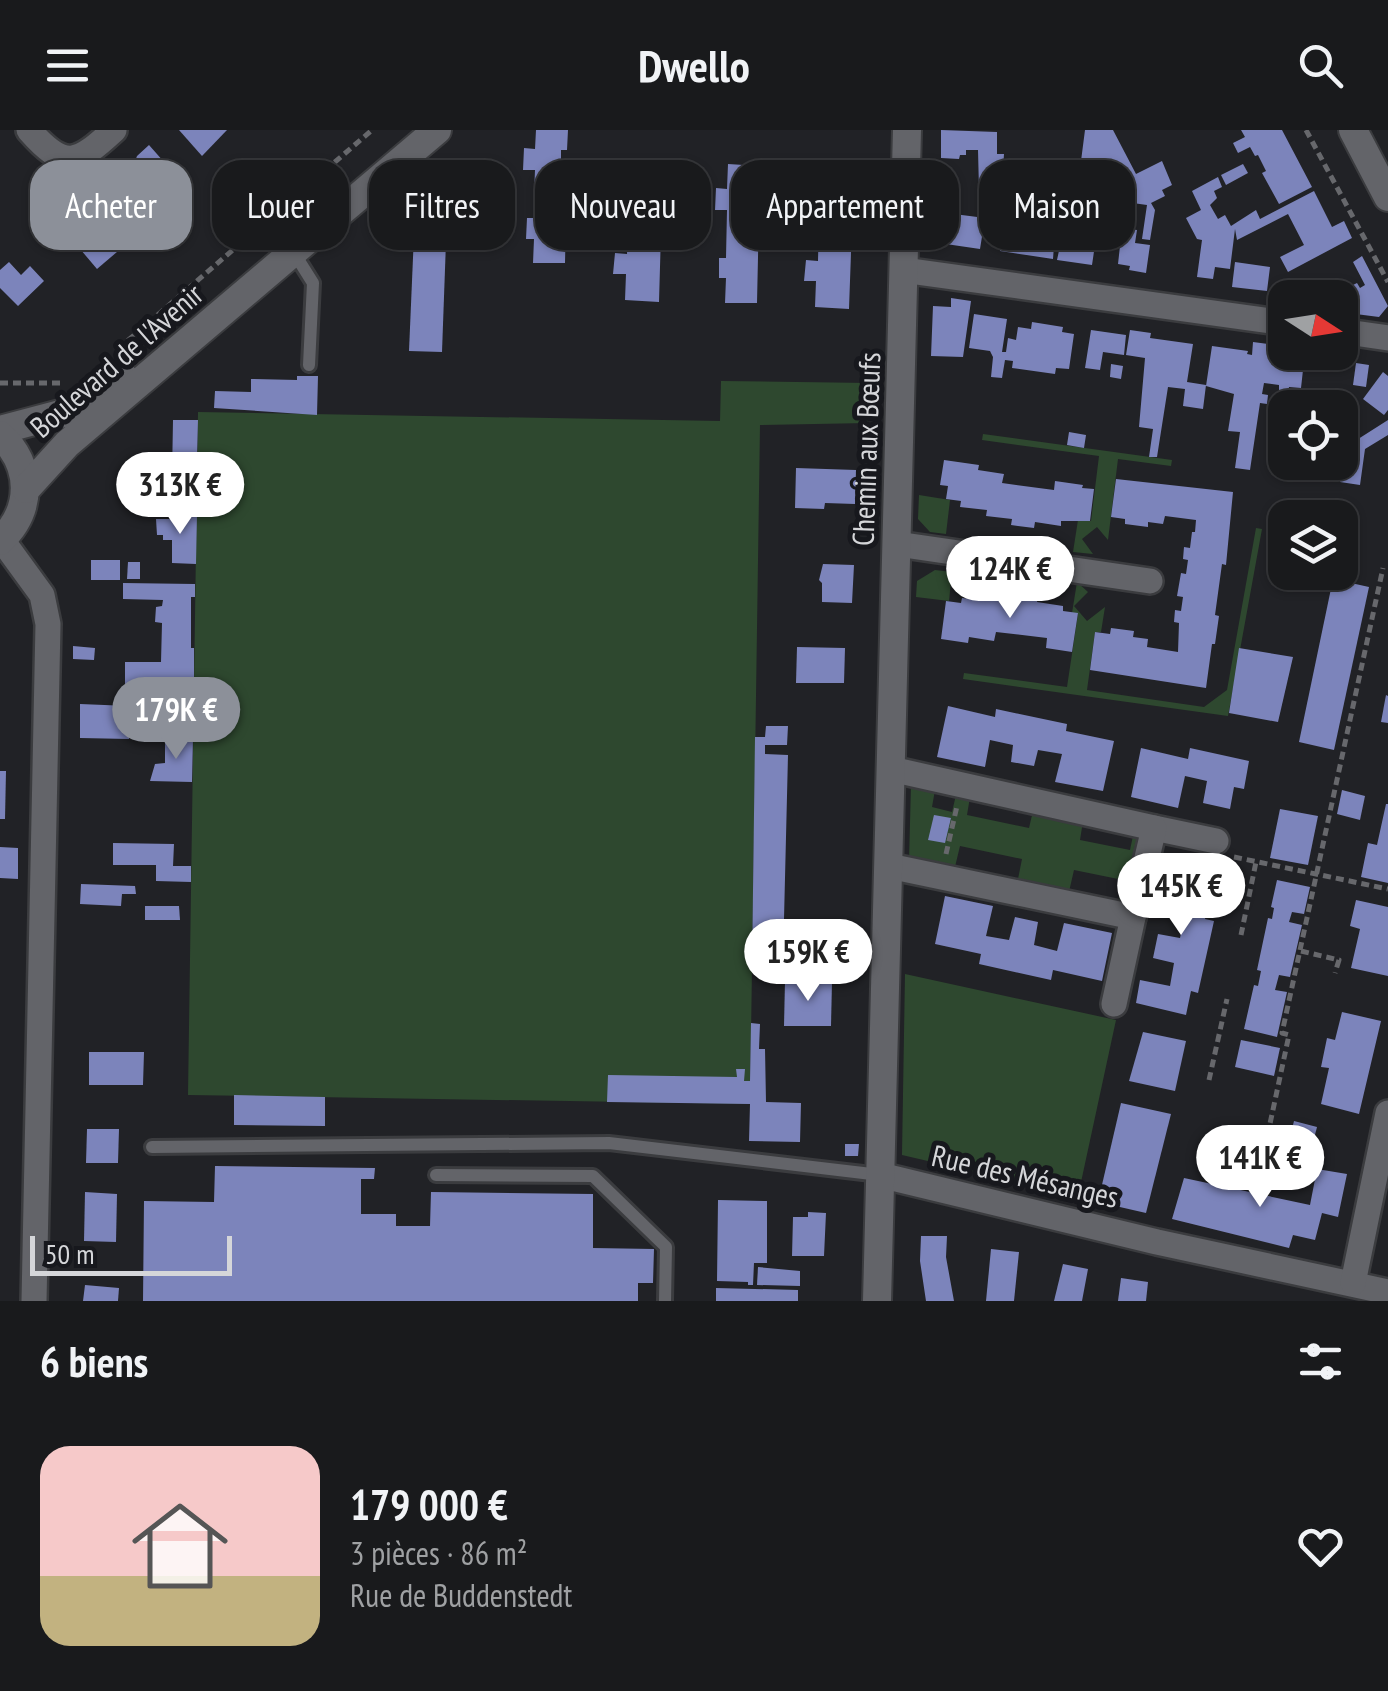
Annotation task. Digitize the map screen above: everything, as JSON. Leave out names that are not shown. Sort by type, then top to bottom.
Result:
[{"type":"street","points":[[29,130],[50,153],[76,158],[90,152],[114,130]]},
{"type":"street","name":"Boulevard de l'Avenir","points":[[349,191],[414,130]]},
{"type":"street","name":"Boulevard de l'Avenir","points":[[349,199],[437,130]]},
{"type":"street","name":"Chemin aux Bœufs","points":[[877,1301],[907,130]]},
{"type":"street","points":[[1353,130],[1388,197]]},
{"type":"street","name":"Boulevard de l'Avenir","points":[[0,432],[64,413],[92,398],[285,250]]},
{"type":"street","name":"Boulevard de l'Avenir","points":[[1,541],[20,516],[26,490],[67,444],[285,250]]},
{"type":"street","points":[[904,270],[1268,321]]},
{"type":"street","points":[[1358,334],[1388,338]]},
{"type":"street","points":[[0,432],[23,467],[26,490]]},
{"type":"street","points":[[1,541],[42,595],[48,624],[34,1301]]},
{"type":"street","points":[[896,544],[1150,581]]},
{"type":"street","points":[[891,769],[1216,841]]},
{"type":"street","points":[[1114,1004],[1154,828]]},
{"type":"street","points":[[889,866],[1134,917]]},
{"type":"street","points":[[1353,1283],[1388,1113]]},
{"type":"street","name":"Rue des Mésanges","points":[[880,1176],[1388,1292]]},
{"type":"lane","points":[[292,250],[313,284],[309,365]]},
{"type":"lane","points":[[152,1147],[609,1142],[880,1176]]},
{"type":"lane","points":[[436,1175],[593,1176],[666,1247],[665,1301]]},
{"type":"path","points":[[110,355],[372,130]]},
{"type":"path","points":[[1306,130],[1388,282]]},
{"type":"path","points":[[0,383],[68,383]]},
{"type":"path","points":[[1262,1161],[1289,1035],[1282,1033],[1384,568]]},
{"type":"path","points":[[941,877],[962,785]]},
{"type":"path","points":[[1216,841],[1225,856],[1388,889]]},
{"type":"path","points":[[1241,935],[1256,862]]},
{"type":"path","points":[[1300,950],[1338,960],[1336,972]]},
{"type":"path","points":[[1209,1080],[1227,999]]},
{"type":"green space","points":[[721,381],[869,383],[868,423],[760,425],[750,1104],[188,1095],[198,412],[720,421]]},
{"type":"green space","points":[[983,434],[1172,460],[1171,466],[1118,459],[1108,540],[1097,527],[1082,539],[1093,554],[1073,552],[1078,520],[1091,521],[1099,456],[982,440]]},
{"type":"green space","points":[[919,495],[950,500],[946,534],[930,532],[918,519]]},
{"type":"green space","points":[[1256,528],[1262,529],[1228,716],[963,679],[964,673],[1067,687],[1078,614],[1072,613],[1077,582],[1088,592],[1074,606],[1087,621],[1105,607],[1101,632],[1095,632],[1087,690],[1204,707],[1227,690]]},
{"type":"green space","points":[[935,570],[952,572],[949,601],[916,597],[917,581]]},
{"type":"green space","points":[[911,785],[935,790],[932,807],[952,812],[956,795],[970,797],[967,815],[1029,828],[1033,811],[1083,821],[1080,840],[1130,850],[1134,831],[1142,833],[1124,907],[1118,906],[1123,880],[1074,870],[1068,896],[1017,884],[1022,859],[960,846],[954,871],[909,861]]},
{"type":"green space","points":[[905,974],[1116,1020],[1078,1196],[902,1155]]},
{"type":"building","points":[[179,130],[227,130],[202,156]]},
{"type":"building","points":[[536,130],[568,130],[567,150],[561,150],[561,160],[535,160],[535,170],[523,170],[524,148],[535,149]]},
{"type":"building","points":[[941,130],[997,132],[997,154],[1004,154],[1004,160],[979,160],[979,190],[978,150],[966,150],[966,155],[959,159],[941,158]]},
{"type":"building","points":[[1085,130],[1113,130],[1129,160],[1081,160]]},
{"type":"building","points":[[1241,130],[1282,130],[1312,187],[1279,204],[1262,173],[1266,171],[1258,155],[1250,147],[1238,153],[1233,143],[1245,137]]},
{"type":"building","points":[[149,145],[162,160],[136,160]]},
{"type":"building","points":[[1162,161],[1172,185],[1162,190],[1165,196],[1151,203],[1155,210],[1150,240],[1142,239],[1147,205],[1135,203],[1135,172]]},
{"type":"building","points":[[731,164],[731,250],[758,250],[757,303],[725,303],[726,278],[719,278],[719,258],[726,258],[727,210],[715,210],[716,188],[727,189]]},
{"type":"building","points":[[1243,164],[1248,173],[1226,185],[1221,175]]},
{"type":"building","points":[[535,170],[535,250],[565,250],[565,263],[533,263],[534,239],[526,239],[527,218],[533,218]]},
{"type":"building","points":[[1218,177],[1222,187],[1214,191],[1217,198],[1210,205],[1218,219],[1225,215],[1231,226],[1256,210],[1260,219],[1314,191],[1332,227],[1344,221],[1352,238],[1288,272],[1280,257],[1304,245],[1288,214],[1237,240],[1235,229],[1230,269],[1215,267],[1213,279],[1197,277],[1202,240],[1197,239],[1186,218],[1201,210],[1192,191]]},
{"type":"building","points":[[959,215],[979,217],[979,249],[959,246]]},
{"type":"building","points":[[1135,243],[1150,245],[1146,273],[1118,264],[1120,250],[1135,250]]},
{"type":"building","points":[[81,250],[119,250],[97,269]]},
{"type":"building","points":[[413,250],[446,250],[442,352],[409,351]]},
{"type":"building","points":[[627,250],[660,250],[659,302],[625,300],[626,274],[613,274],[615,253],[627,254]]},
{"type":"building","points":[[818,250],[851,250],[849,309],[815,307],[816,281],[804,281],[806,260],[818,261]]},
{"type":"building","points":[[1000,250],[1054,250],[1053,259]]},
{"type":"building","points":[[1059,250],[1094,250],[1092,265],[1057,260]]},
{"type":"building","points":[[1362,256],[1388,306],[1379,317],[1358,314],[1358,285],[1360,288],[1365,285],[1353,262]]},
{"type":"building","points":[[9,262],[21,275],[30,266],[44,281],[18,306],[0,288],[0,270]]},
{"type":"building","points":[[1235,262],[1270,267],[1267,291],[1232,287]]},
{"type":"building","points":[[951,298],[971,301],[963,357],[931,356],[933,306],[951,307]]},
{"type":"building","points":[[974,314],[1007,319],[1002,352],[1006,352],[1008,338],[1016,340],[1018,327],[1031,329],[1032,322],[1063,327],[1062,332],[1074,334],[1069,369],[1056,368],[1055,374],[1012,368],[1013,361],[1005,360],[1002,378],[991,377],[990,351],[969,348]]},
{"type":"building","points":[[1091,330],[1126,335],[1124,355],[1103,352],[1100,370],[1085,368]]},
{"type":"building","points":[[1130,330],[1151,333],[1150,338],[1193,344],[1187,382],[1206,385],[1203,409],[1183,406],[1185,389],[1168,387],[1157,457],[1149,457],[1153,429],[1139,427],[1145,358],[1126,355]]},
{"type":"building","points":[[1253,342],[1268,344],[1268,370],[1303,370],[1301,388],[1279,390],[1279,385],[1264,383],[1262,394],[1268,395],[1267,404],[1260,403],[1250,470],[1235,468],[1240,432],[1228,431],[1234,394],[1206,386],[1212,346],[1248,351],[1252,355]]},
{"type":"building","points":[[1358,363],[1369,365],[1366,387],[1353,385]]},
{"type":"building","points":[[1111,364],[1123,366],[1121,379],[1110,377]]},
{"type":"building","points":[[1383,372],[1388,376],[1388,410],[1384,415],[1363,399]]},
{"type":"building","points":[[297,376],[318,376],[317,415],[214,408],[215,391],[251,392],[251,379],[297,380]]},
{"type":"building","points":[[173,420],[198,420],[197,459],[204,459],[204,492],[197,492],[197,476],[192,476],[192,502],[151,502],[151,476],[172,476]]},
{"type":"building","points":[[1388,420],[1388,435],[1365,449],[1360,485],[1340,482],[1358,480],[1358,439]]},
{"type":"building","points":[[1069,432],[1086,435],[1084,448],[1067,445]]},
{"type":"building","points":[[944,460],[979,465],[978,470],[1004,474],[1002,483],[1054,490],[1055,481],[1094,489],[1090,521],[1061,521],[1061,526],[1035,522],[1034,528],[1011,525],[1012,519],[986,516],[987,510],[960,507],[961,501],[946,499],[948,486],[940,485]]},
{"type":"building","points":[[796,468],[856,470],[855,504],[795,508]]},
{"type":"building","points":[[1116,479],[1233,492],[1226,565],[1222,564],[1215,615],[1219,616],[1206,688],[1090,670],[1095,632],[1110,634],[1111,628],[1134,631],[1133,637],[1148,639],[1147,647],[1178,652],[1179,623],[1174,622],[1175,610],[1181,611],[1183,597],[1177,596],[1188,560],[1183,559],[1184,547],[1190,548],[1195,532],[1196,520],[1165,516],[1163,524],[1148,522],[1148,527],[1125,524],[1125,519],[1111,517]]},
{"type":"building","points":[[173,514],[197,515],[196,564],[172,563],[172,540],[157,535],[156,519],[173,519]]},
{"type":"building","points":[[91,560],[120,560],[120,580],[91,580]]},
{"type":"building","points":[[128,562],[140,562],[140,579],[127,579]]},
{"type":"building","points":[[823,564],[854,565],[852,603],[822,602],[819,580]]},
{"type":"building","points":[[123,583],[195,584],[195,597],[191,597],[194,688],[169,688],[169,696],[151,696],[151,687],[125,687],[125,662],[161,662],[162,623],[155,622],[156,607],[162,606],[163,600],[123,599]]},
{"type":"building","points":[[1358,585],[1369,587],[1334,750],[1299,742],[1331,590],[1358,590]]},
{"type":"building","points":[[1015,594],[1038,597],[1037,602],[1078,613],[1072,652],[1046,648],[1047,638],[996,632],[994,641],[969,637],[968,643],[941,639],[946,601],[988,601],[989,596],[1014,599]]},
{"type":"building","points":[[73,646],[95,648],[94,660],[73,659]]},
{"type":"building","points":[[797,647],[845,648],[844,683],[796,683]]},
{"type":"building","points":[[1239,648],[1293,657],[1278,722],[1229,713]]},
{"type":"building","points":[[1388,696],[1388,723],[1381,722]]},
{"type":"building","points":[[80,704],[129,706],[129,739],[80,738]]},
{"type":"building","points":[[948,706],[995,717],[996,709],[1067,724],[1066,731],[1114,741],[1103,791],[1055,782],[1062,754],[1038,750],[1034,766],[1011,762],[1013,745],[990,740],[985,767],[937,757]]},
{"type":"building","points":[[766,726],[788,726],[787,745],[765,745],[765,754],[788,755],[783,960],[775,960],[776,965],[766,967],[752,966],[755,737],[765,737]]},
{"type":"building","points":[[165,739],[193,739],[192,782],[150,781],[155,764],[165,763]]},
{"type":"building","points":[[1141,748],[1188,759],[1190,748],[1249,761],[1244,789],[1234,787],[1230,809],[1203,803],[1207,781],[1185,776],[1178,808],[1131,797]]},
{"type":"building","points":[[0,771],[6,771],[5,819],[0,819]]},
{"type":"building","points":[[1342,790],[1365,796],[1360,820],[1337,814]]},
{"type":"building","points":[[1386,804],[1388,883],[1361,877],[1368,843],[1377,845]]},
{"type":"building","points":[[1280,809],[1318,816],[1308,865],[1270,858]]},
{"type":"building","points":[[934,815],[951,818],[945,843],[928,840]]},
{"type":"building","points":[[113,843],[174,844],[173,866],[191,866],[191,882],[156,881],[156,865],[113,865]]},
{"type":"building","points":[[0,847],[18,848],[18,879],[0,878]]},
{"type":"building","points":[[1166,862],[1214,873],[1205,919],[1214,921],[1198,993],[1191,991],[1186,1015],[1136,1003],[1140,980],[1170,986],[1174,963],[1153,958],[1158,934],[1180,938],[1185,916],[1156,909]]},
{"type":"building","points":[[1277,880],[1310,887],[1304,914],[1292,912],[1289,922],[1302,925],[1290,977],[1279,975],[1275,990],[1287,992],[1277,1037],[1244,1029],[1254,985],[1258,986],[1261,971],[1257,970],[1268,918],[1272,919]]},
{"type":"building","points":[[81,884],[135,886],[136,894],[122,894],[121,906],[80,904]]},
{"type":"building","points":[[945,896],[993,906],[986,936],[1009,940],[1015,917],[1038,922],[1034,945],[1057,951],[1064,923],[1112,933],[1102,981],[1053,970],[1051,980],[979,964],[981,954],[935,944]]},
{"type":"building","points":[[1356,900],[1388,907],[1388,976],[1351,968],[1360,929],[1350,926]]},
{"type":"building","points":[[145,906],[179,906],[180,920],[145,920]]},
{"type":"building","points":[[785,981],[832,982],[831,1026],[784,1026]]},
{"type":"building","points":[[1342,1012],[1381,1021],[1359,1114],[1321,1104],[1329,1068],[1321,1067],[1327,1038],[1335,1040]]},
{"type":"building","points":[[751,1023],[760,1024],[759,1049],[765,1049],[766,1102],[801,1103],[800,1142],[749,1141],[750,1104],[607,1102],[608,1075],[737,1077],[736,1069],[745,1069],[744,1081],[750,1081]]},
{"type":"building","points":[[1143,1032],[1186,1041],[1175,1091],[1129,1081]]},
{"type":"building","points":[[1241,1040],[1280,1048],[1274,1076],[1235,1067]]},
{"type":"building","points":[[89,1052],[144,1052],[143,1085],[89,1085]]},
{"type":"building","points":[[234,1095],[325,1097],[325,1126],[234,1125]]},
{"type":"building","points":[[1121,1103],[1171,1114],[1146,1213],[1098,1202]]},
{"type":"building","points":[[1294,1121],[1317,1127],[1309,1158],[1286,1153]]},
{"type":"building","points":[[87,1129],[119,1129],[118,1163],[86,1163]]},
{"type":"building","points":[[845,1144],[859,1144],[858,1156],[845,1156]]},
{"type":"building","points":[[215,1166],[375,1168],[374,1179],[361,1179],[361,1214],[396,1214],[396,1226],[430,1226],[431,1192],[593,1194],[593,1248],[654,1249],[653,1283],[638,1283],[638,1301],[143,1301],[144,1201],[214,1202]]},
{"type":"building","points":[[1317,1169],[1347,1174],[1338,1217],[1322,1213],[1315,1240],[1293,1235],[1289,1248],[1172,1219],[1184,1178],[1310,1205]]},
{"type":"building","points":[[85,1192],[117,1194],[116,1242],[84,1241]]},
{"type":"building","points":[[718,1200],[767,1201],[767,1263],[754,1263],[753,1285],[717,1281]]},
{"type":"building","points":[[808,1212],[826,1213],[824,1256],[792,1256],[793,1217],[808,1217]]},
{"type":"building","points":[[921,1236],[947,1236],[946,1257],[954,1301],[926,1301]]},
{"type":"building","points":[[991,1249],[1019,1252],[1014,1301],[986,1301]]},
{"type":"building","points":[[1063,1264],[1088,1269],[1082,1301],[1054,1301]]},
{"type":"building","points":[[758,1267],[800,1271],[800,1286],[757,1285]]},
{"type":"building","points":[[1121,1278],[1148,1282],[1146,1301],[1118,1301]]},
{"type":"building","points":[[85,1285],[119,1288],[118,1301],[83,1301]]},
{"type":"building","points":[[716,1288],[798,1290],[798,1301],[716,1301]]}]
